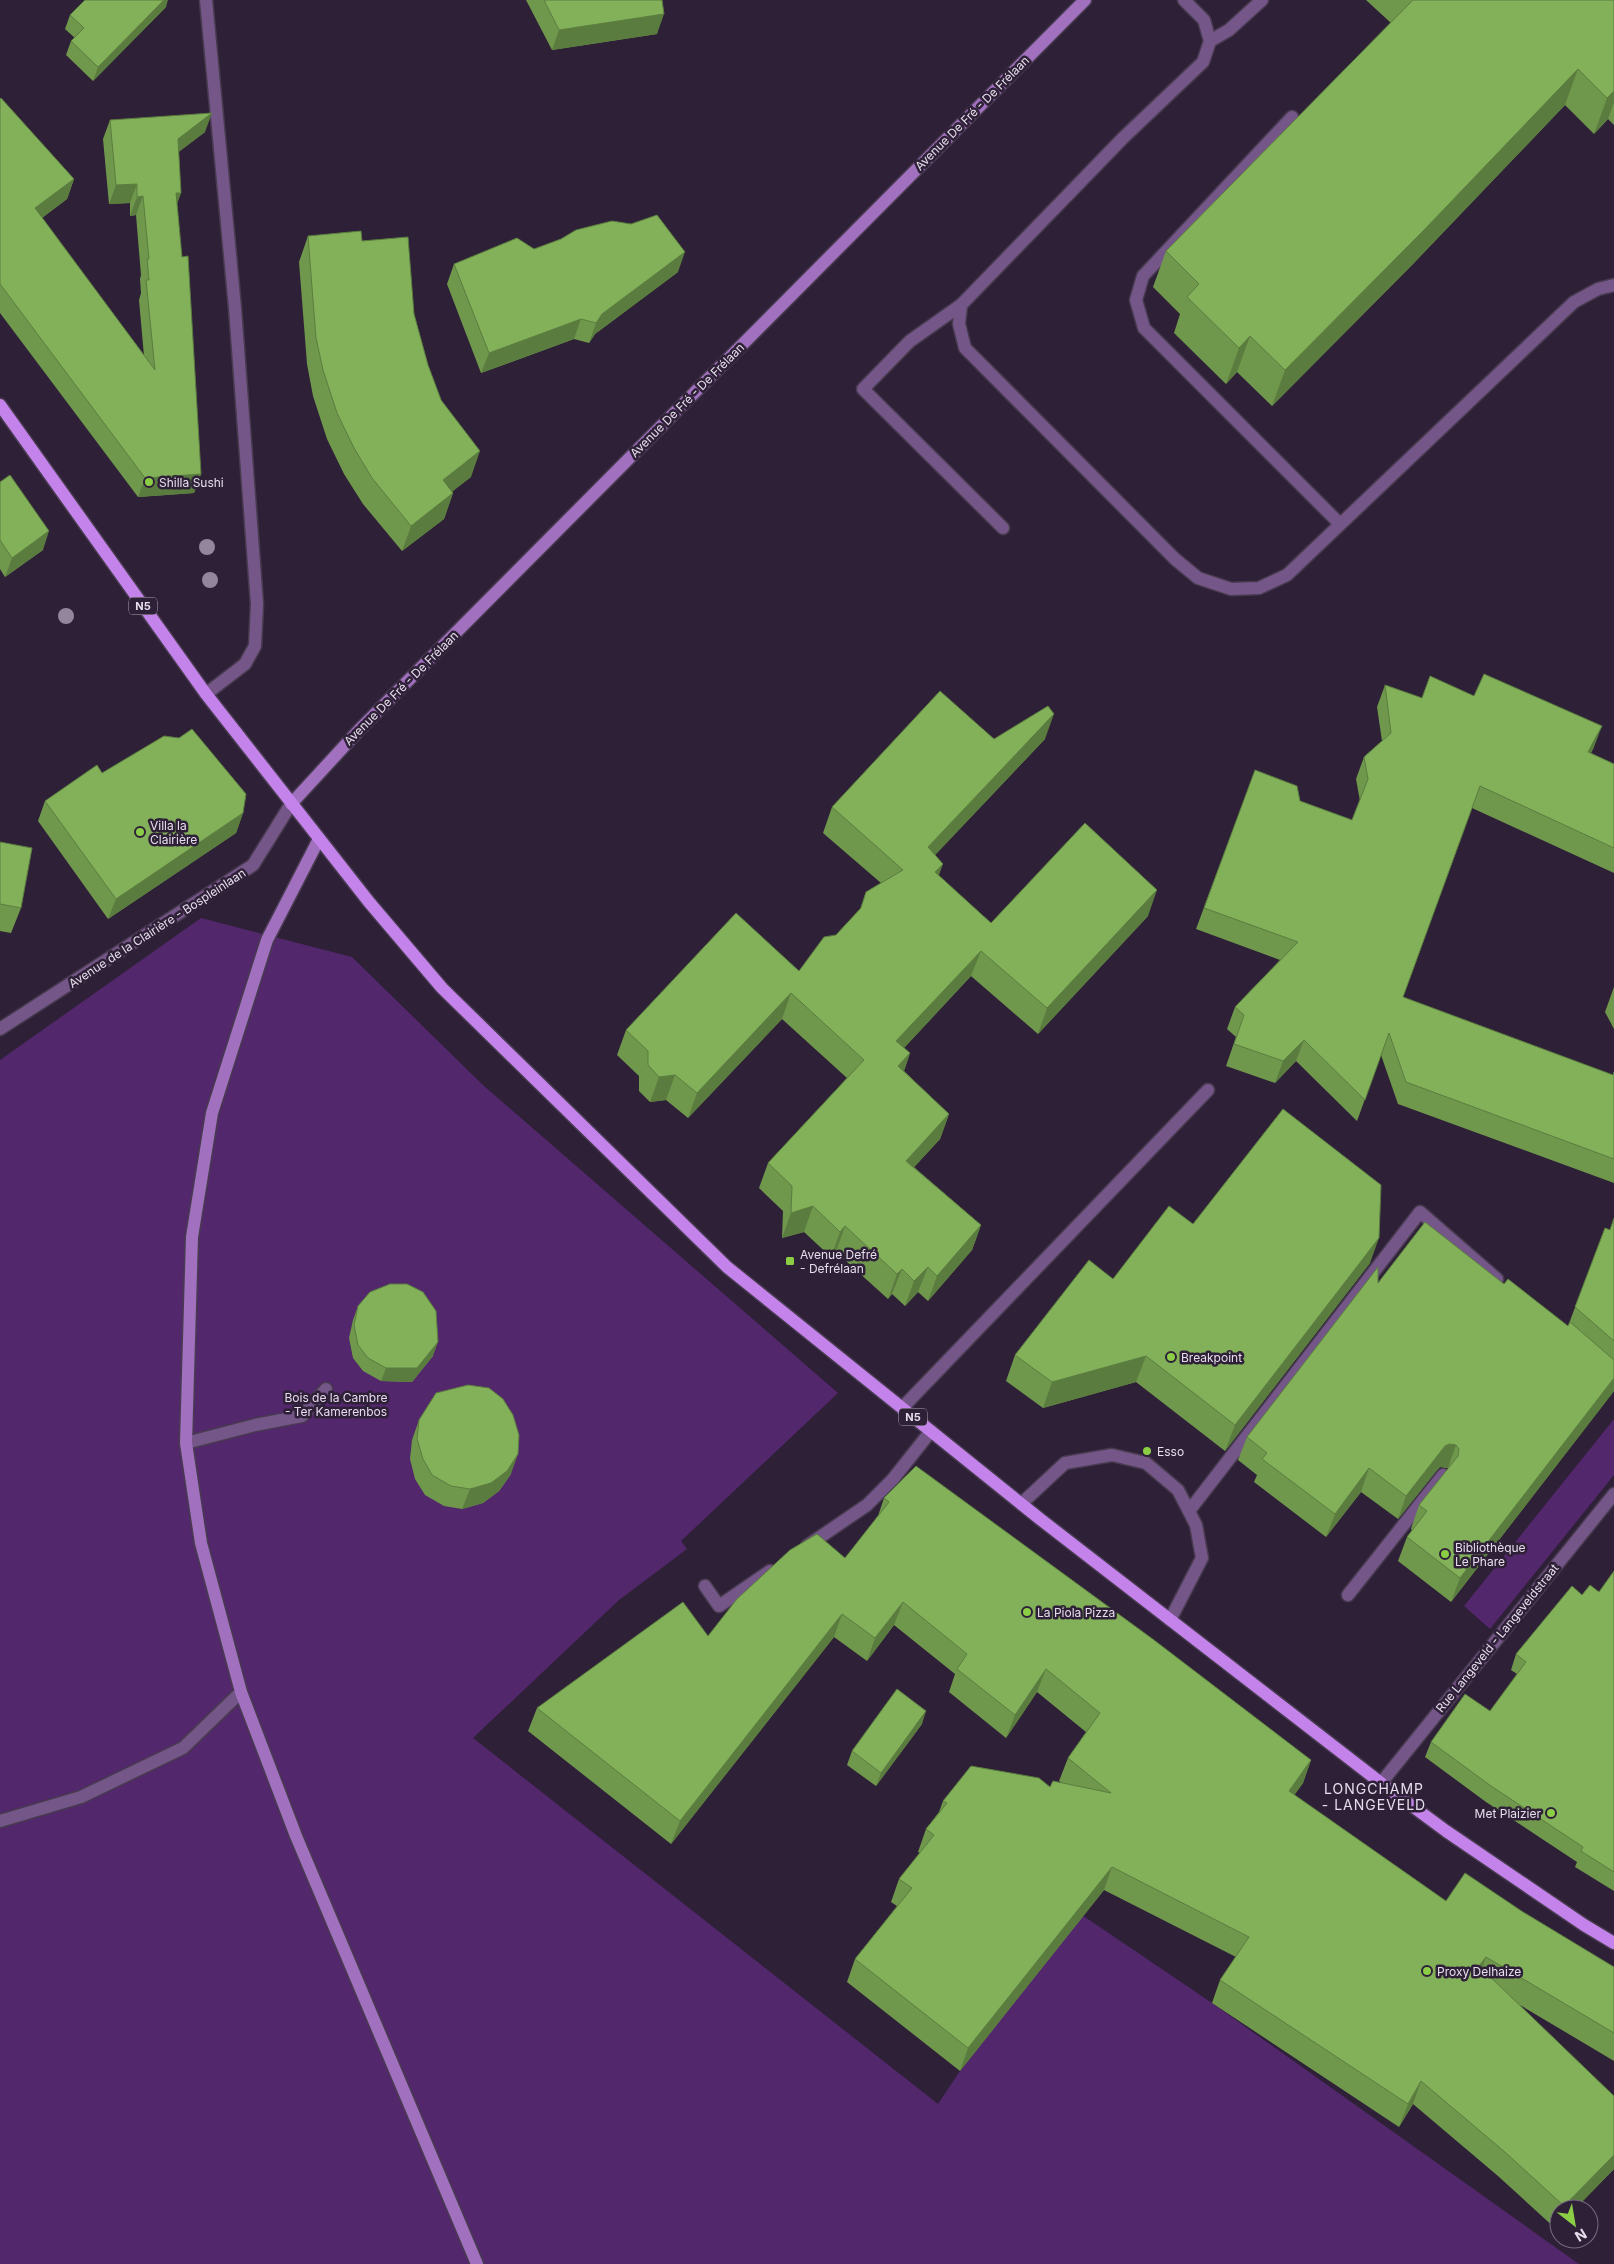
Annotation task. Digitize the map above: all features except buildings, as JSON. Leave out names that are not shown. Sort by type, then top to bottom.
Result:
[{"type":"main road","name":"N5","points":[[0,405],[206,694],[319,839],[442,988],[727,1267],[1022,1504],[1381,1783],[1584,1925],[1614,1942]]},
{"type":"street","points":[[206,0],[234,308],[257,604],[255,646],[245,664],[206,694]]},
{"type":"street","name":"Avenue De Fré - De Frélaan","points":[[291,804],[366,722],[1085,0]]},
{"type":"street","points":[[1003,528],[863,389],[910,341],[961,305],[1123,138],[1203,62],[1210,40],[1204,20],[1184,0]]},
{"type":"street","points":[[1210,40],[1229,30],[1262,0]]},
{"type":"street","points":[[1292,117],[1143,276],[1136,300],[1144,328],[1340,524]]},
{"type":"street","points":[[961,305],[959,324],[965,348],[1175,559],[1198,578],[1231,589],[1260,588],[1287,575],[1574,302],[1598,289],[1614,285]]},
{"type":"street","name":"Avenue de la Clairière - Bospleinlaan","points":[[0,1029],[254,865],[291,804]]},
{"type":"street","points":[[319,839],[267,940],[212,1113],[192,1237],[186,1443],[201,1543],[241,1692],[300,1846],[477,2264]]},
{"type":"street","points":[[902,1408],[1208,1090]]},
{"type":"street","points":[[1189,1511],[1420,1212],[1509,1290]]},
{"type":"street","points":[[186,1443],[255,1425],[302,1416],[326,1389]]},
{"type":"street","points":[[793,1556],[867,1505],[893,1479],[931,1431]]},
{"type":"street","points":[[1022,1504],[1066,1463],[1112,1455],[1146,1463],[1178,1490],[1196,1525],[1202,1558],[1170,1620]]},
{"type":"street","points":[[1348,1595],[1443,1475]]},
{"type":"street","name":"Rue Langeveld - Langeveldstraat","points":[[1381,1783],[1614,1494]]},
{"type":"street","points":[[705,1586],[719,1606],[777,1567]]},
{"type":"street","points":[[0,1821],[80,1797],[183,1748],[241,1692]]},
{"type":"green space","name":"Bois de la Cambre - Ter Kamerenbos","points":[[201,918],[352,957],[484,1086],[838,1393],[681,1541],[687,1549],[619,1600],[473,1738],[938,2104],[960,2071],[1082,1915],[1212,2003],[1549,2243],[1549,2249],[1558,2249],[1579,2264],[0,2264],[0,1060]]},
{"type":"green space","points":[[1614,1419],[1614,1475],[1490,1629],[1464,1606]]},
{"type":"place","name":"Shilla Sushi","points":[[149,482]]},
{"type":"place","name":"Villa la Clairière","points":[[140,832]]},
{"type":"place","name":"Avenue Defré - Defrélaan","points":[[790,1261]]},
{"type":"place","name":"Breakpoint","points":[[1171,1357]]},
{"type":"place","name":"Esso","points":[[1147,1451]]},
{"type":"place","name":"Bibliothèque Le Phare","points":[[1445,1554]]},
{"type":"place","name":"La Piola Pizza","points":[[1027,1612]]},
{"type":"place","name":"Met Plaizier","points":[[1551,1813]]},
{"type":"place","name":"Proxy Delhaize","points":[[1427,1971]]},
{"type":"district","name":"LONGCHAMP - LANGEVELD","points":[[1374,1796]]}]
